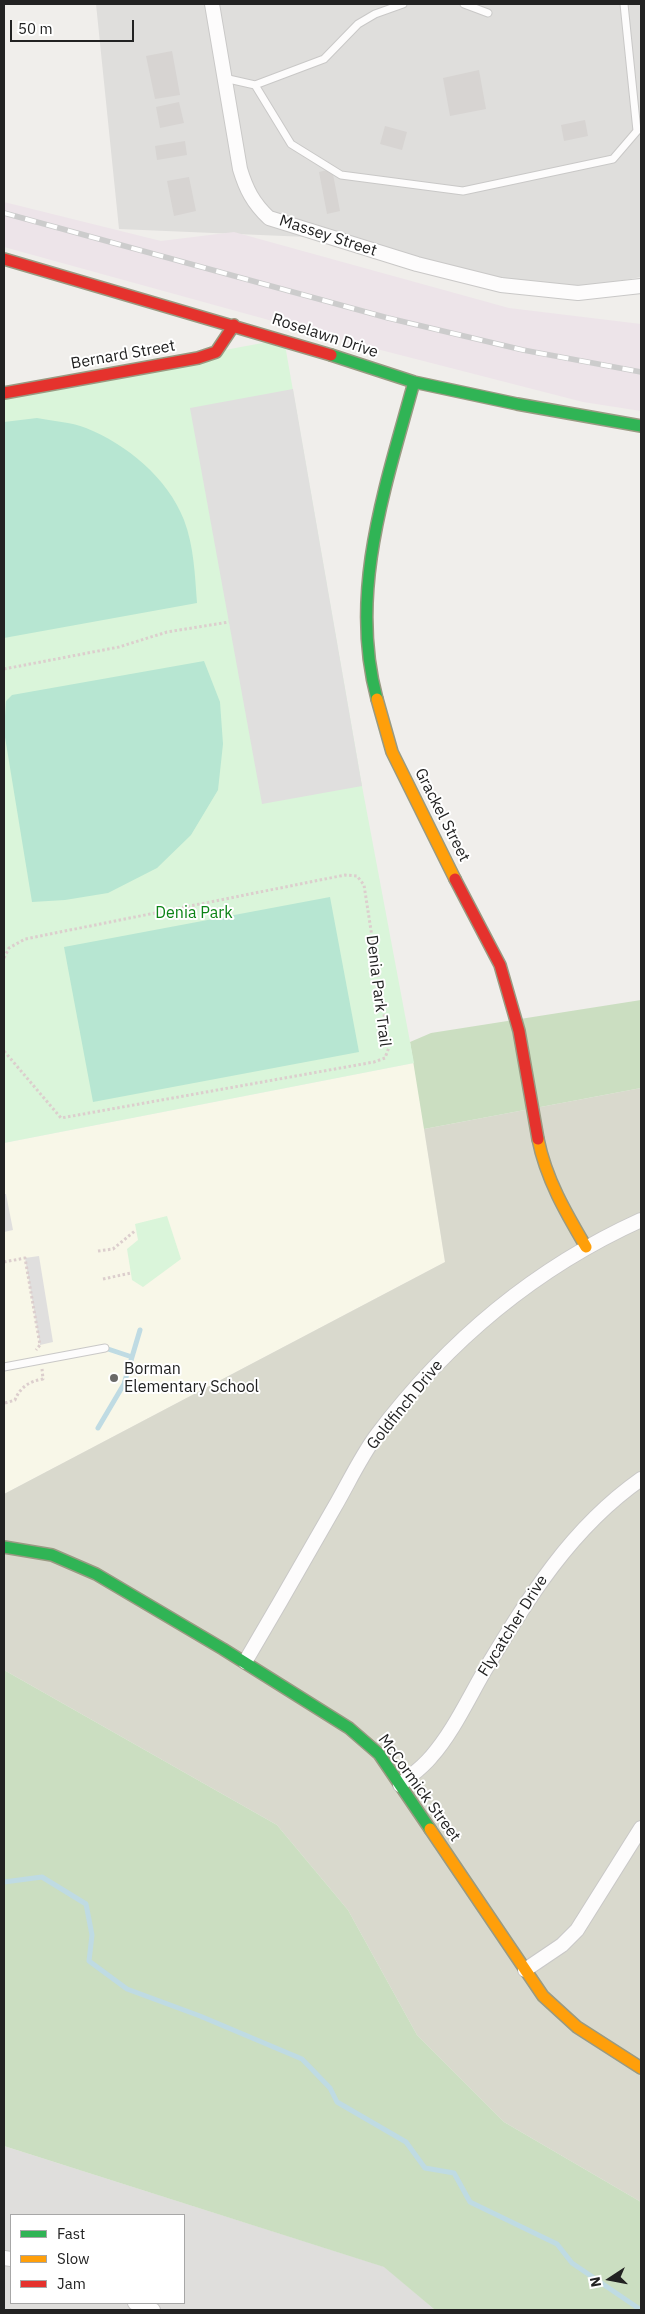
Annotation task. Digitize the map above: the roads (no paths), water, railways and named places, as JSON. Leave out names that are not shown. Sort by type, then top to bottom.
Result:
[{"type":"street","name":"Massey Street","points":[[212,4],[240,169],[247,192],[258,208],[269,218],[417,264],[492,282],[578,293],[641,286]]},
{"type":"street","name":"Roselawn Drive","points":[[4,259],[234,325],[414,382],[516,404],[641,426]]},
{"type":"street","name":"Bernard Street","points":[[4,393],[198,358],[216,352],[234,325]]},
{"type":"street","name":"Grackel Street","points":[[414,382],[374,531],[366,597],[371,676],[392,752],[425,821],[500,966],[519,1030],[540,1148],[547,1173],[560,1204],[586,1247]]},
{"type":"street","name":"Goldfinch Drive","points":[[245,1662],[381,1430],[451,1350],[507,1301],[544,1273],[586,1247],[641,1220]]},
{"type":"street","name":"Flycatcher Drive","points":[[400,1785],[426,1763],[444,1740],[529,1597],[556,1558],[613,1501],[641,1479]]},
{"type":"street","name":"McCormick Street","points":[[4,1548],[43,1553],[90,1570],[245,1662],[354,1732],[378,1754],[543,1996],[571,2024],[641,2068]]},
{"type":"street","points":[[525,1970],[562,1945],[577,1930],[641,1828]]},
{"type":"street","points":[[138,2304],[153,2310]]},
{"type":"lane","points":[[224,78],[255,85],[324,59],[358,24],[375,14],[403,4]]},
{"type":"lane","points":[[464,4],[488,13]]},
{"type":"lane","points":[[255,85],[291,144],[341,175],[462,190],[613,159],[637,131],[624,4]]},
{"type":"lane","points":[[4,1367],[105,1348]]},
{"type":"waterway","points":[[98,1428],[124,1384],[140,1330]]},
{"type":"waterway","points":[[105,1348],[132,1357]]},
{"type":"waterway","points":[[4,1882],[42,1877],[86,1904],[92,1935],[89,1961],[127,1989],[200,2016],[302,2059],[330,2088],[337,2102],[406,2142],[425,2168],[454,2173],[470,2202],[557,2244],[572,2263],[641,2310]]},
{"type":"railway","points":[[4,213],[388,318],[523,350],[641,372]]},
{"type":"place","name":"Borman Elementary School","points":[[114,1378]]},
{"type":"park label","name":"Denia Park","points":[[194,913]]}]
